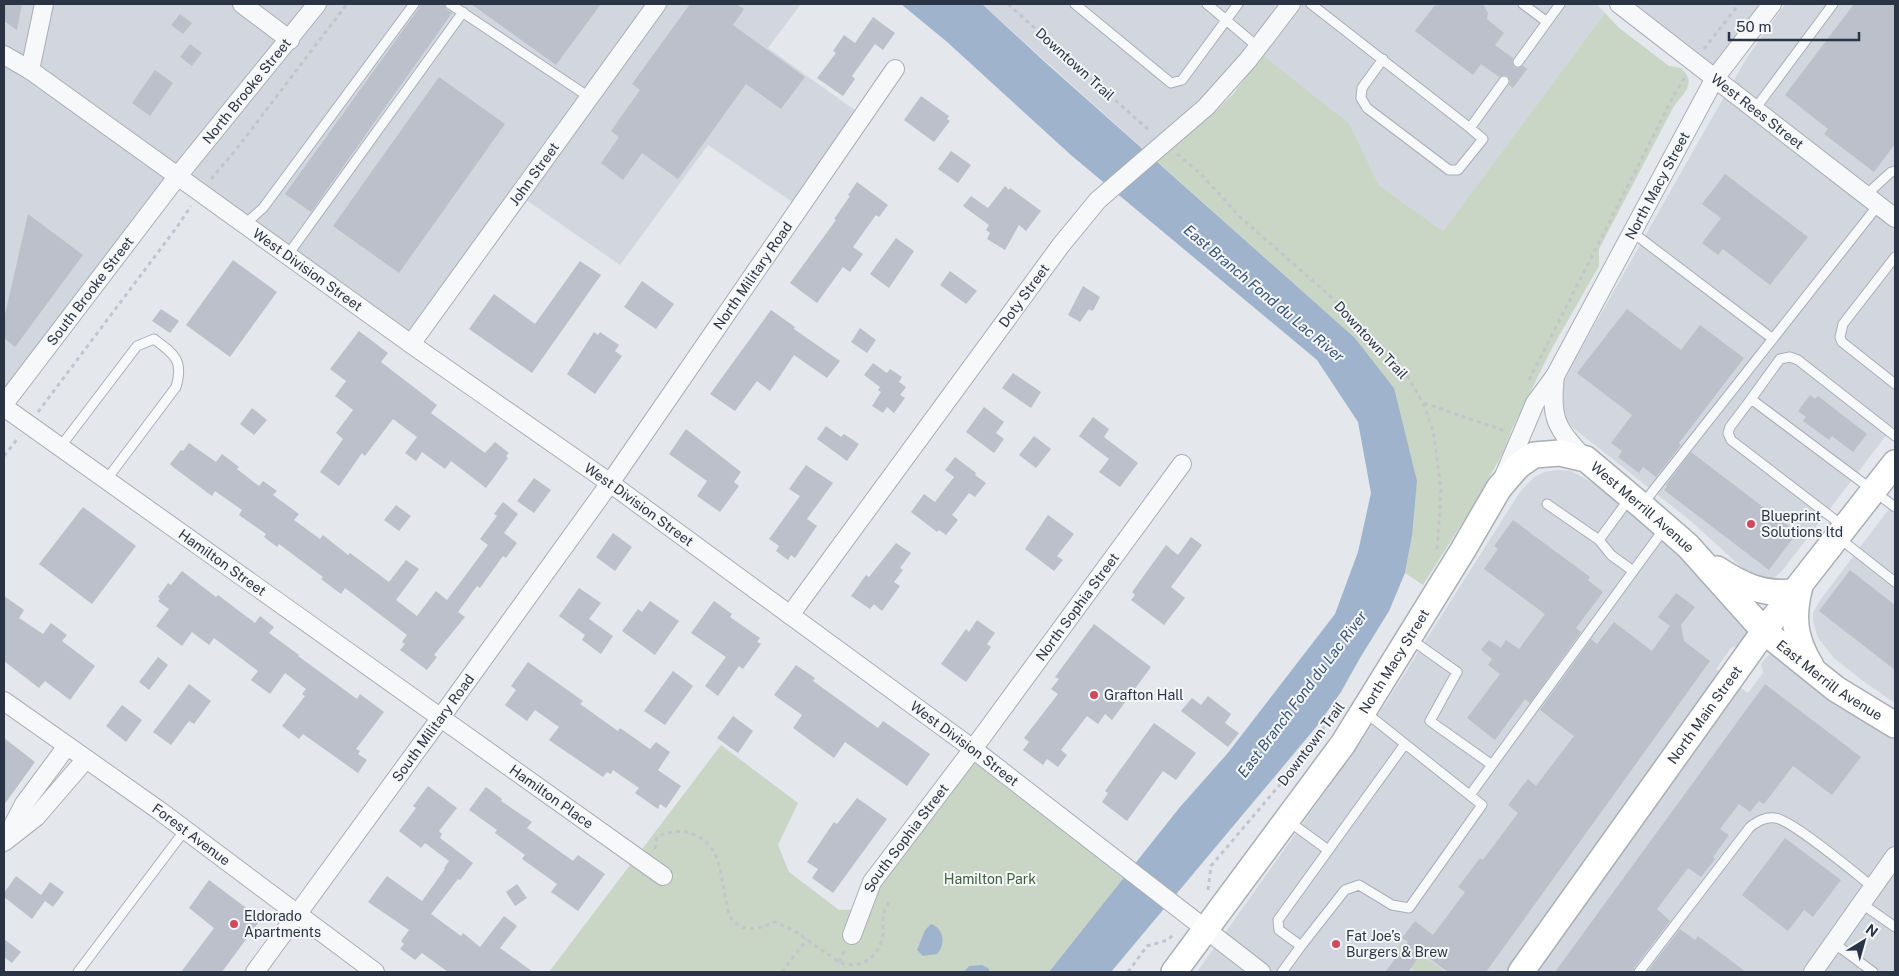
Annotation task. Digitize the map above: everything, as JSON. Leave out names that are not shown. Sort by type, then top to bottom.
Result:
[{"type":"main road","name":"West Merrill Avenue","points":[[1499,488],[1518,466],[1534,455],[1560,453],[1586,459],[1688,546],[1765,632]]},
{"type":"main road","name":"North Main Street","points":[[1521,972],[1765,632],[1895,463]]},
{"type":"main road","name":"North Macy Street","points":[[1174,972],[1198,924],[1287,820],[1343,744],[1355,705],[1409,638],[1464,550],[1499,488]]},
{"type":"main road","points":[[1688,546],[1718,570],[1740,583],[1776,594],[1798,588],[1795,606],[1797,637],[1802,651],[1815,673]]},
{"type":"main road","name":"East Merrill Avenue","points":[[1765,632],[1836,689],[1895,725]]},
{"type":"street","points":[[30,70],[44,4]]},
{"type":"street","points":[[242,4],[290,40]]},
{"type":"street","name":"North Brooke Street","points":[[177,177],[290,40],[317,4]]},
{"type":"street","name":"John Street","points":[[411,344],[657,4]]},
{"type":"street","name":"Doty Street","points":[[790,614],[1061,246],[1098,200],[1206,107],[1258,47],[1291,4]]},
{"type":"street","name":"West Rees Street","points":[[1619,4],[1895,218]]},
{"type":"street","name":"North Macy Street","points":[[1499,488],[1535,403],[1554,376],[1715,78],[1772,4]]},
{"type":"street","name":"West Division Street","points":[[4,55],[30,70],[200,194],[610,483],[790,614],[973,749],[1261,972]]},
{"type":"street","name":"North Military Road","points":[[610,483],[895,69]]},
{"type":"street","name":"South Brooke Street","points":[[4,405],[177,177]]},
{"type":"street","name":"North Macy Street","points":[[1554,376],[1552,403],[1556,420],[1565,436],[1586,459]]},
{"type":"street","name":"Hamilton Street","points":[[4,405],[440,719]]},
{"type":"street","name":"North Sophia Street","points":[[973,749],[1182,464]]},
{"type":"street","name":"South Military Road","points":[[255,972],[610,483]]},
{"type":"street","name":"Forest Avenue","points":[[4,701],[185,830],[375,972]]},
{"type":"street","name":"Hamilton Place","points":[[440,719],[662,876]]},
{"type":"street","points":[[4,842],[24,804],[67,746]]},
{"type":"street","name":"South Sophia Street","points":[[852,934],[872,882],[973,749]]},
{"type":"street","points":[[4,842],[36,817],[86,759]]},
{"type":"street","points":[[1813,972],[1895,856]]},
{"type":"lane","points":[[244,225],[263,208],[414,4]]},
{"type":"lane","points":[[450,4],[589,97]]},
{"type":"lane","points":[[1074,4],[1171,83],[1182,80],[1238,4]]},
{"type":"lane","points":[[1207,4],[1258,47]]},
{"type":"lane","points":[[1311,4],[1383,59],[1483,138],[1458,170],[1449,170],[1367,108],[1361,98],[1362,88],[1383,59]]},
{"type":"lane","points":[[1523,4],[1547,22]]},
{"type":"lane","points":[[1518,62],[1560,4]]},
{"type":"lane","points":[[1755,109],[1833,4]]},
{"type":"lane","points":[[287,256],[463,12]]},
{"type":"lane","points":[[1470,128],[1504,81]]},
{"type":"lane","points":[[1599,540],[1637,501],[1773,339],[1891,172],[1895,171]]},
{"type":"lane","points":[[1632,232],[1773,339]]},
{"type":"lane","points":[[1895,257],[1844,324],[1840,337],[1842,342],[1895,384]]},
{"type":"lane","points":[[61,446],[137,346],[154,339],[175,355],[180,372],[176,386],[107,479]]},
{"type":"lane","points":[[1895,436],[1798,360],[1790,356],[1780,359],[1730,427],[1728,433],[1732,440],[1841,532],[1895,582]]},
{"type":"lane","points":[[1751,399],[1895,507]]},
{"type":"lane","points":[[1547,504],[1599,540],[1611,555],[1633,572]]},
{"type":"lane","points":[[1470,795],[1666,527]]},
{"type":"lane","points":[[1409,638],[1457,672],[1430,721],[1492,765]]},
{"type":"lane","points":[[1282,972],[1345,890],[1359,885],[1392,905],[1409,908],[1482,805],[1355,705]]},
{"type":"lane","points":[[1301,946],[1279,930],[1278,920],[1405,744]]},
{"type":"lane","points":[[1639,972],[1750,827],[1761,819],[1776,817],[1793,826],[1873,887]]},
{"type":"lane","points":[[1287,820],[1328,850]]},
{"type":"lane","points":[[78,972],[185,830]]},
{"type":"lane","points":[[1861,903],[1895,927]]},
{"type":"lane","points":[[1834,943],[1873,972]]},
{"type":"path","points":[[4,456],[200,194],[347,4]]},
{"type":"path","name":"Downtown Trail","points":[[1008,4],[1200,173],[1240,217],[1346,310],[1405,372],[1423,403],[1433,430],[1441,489],[1437,558],[1441,550]]},
{"type":"path","points":[[1528,383],[1674,95],[1694,62],[1738,4]]},
{"type":"path","points":[[1423,403],[1505,431]]},
{"type":"path","points":[[1501,439],[1508,424]]},
{"type":"path","name":"Downtown Trail","points":[[1128,972],[1148,946],[1168,940],[1198,924],[1208,890],[1210,866],[1283,781],[1355,705]]},
{"type":"path","points":[[662,876],[655,848],[657,837],[664,833],[686,832],[700,837],[712,849],[717,858],[730,916],[738,925],[749,929],[766,926],[775,922],[793,930],[846,965],[868,962],[877,951],[882,938],[883,912],[889,902]]},
{"type":"path","points":[[782,972],[806,939]]},
{"type":"shaded area","points":[[4,4],[801,4],[768,48],[863,116],[800,207],[708,145],[620,265],[519,195],[411,344],[177,178],[4,404]]},
{"type":"shaded area","points":[[982,4],[1291,4],[1150,155]]},
{"type":"shaded area","points":[[1303,4],[1596,4],[1605,13],[1443,231],[1379,185],[1349,123],[1263,55]]},
{"type":"shaded area","points":[[1619,4],[1772,4],[1715,78]]},
{"type":"shaded area","points":[[1785,4],[1895,4],[1895,424],[1782,571],[1775,577],[1765,581],[1750,575],[1692,522],[1572,427],[1563,414],[1560,396],[1572,365],[1713,116],[1748,56]]},
{"type":"shaded area","points":[[1571,471],[1593,483],[1675,548],[1748,631],[1737,646],[1731,648],[1716,669],[1748,693],[1763,673],[1761,664],[1767,656],[1773,653],[1895,736],[1895,972],[1197,972],[1363,739],[1520,492],[1533,478],[1544,472]]},
{"type":"shaded area","points":[[1895,501],[1895,703],[1834,658],[1818,638],[1813,621],[1813,613],[1821,599]]},
{"type":"green space","points":[[1605,13],[1618,27],[1669,66],[1681,68],[1688,79],[1687,89],[1673,108],[1599,249],[1599,266],[1552,348],[1512,429],[1503,453],[1471,509],[1423,585],[1405,573],[1412,536],[1394,388],[1355,338],[1150,155],[1215,112],[1233,94],[1263,55],[1349,123],[1379,185],[1443,231]]},
{"type":"green space","name":"Hamilton Park","points":[[721,745],[798,803],[778,845],[789,872],[839,910],[862,909],[973,749],[1130,871],[1049,972],[549,972]]},
{"type":"green space","points":[[1402,941],[1445,972],[1416,972],[1392,954]]},
{"type":"water","name":"East Branch Fond du Lac River","points":[[901,4],[982,4],[1355,338],[1394,388],[1417,481],[1412,536],[1405,573],[1389,611],[1341,692],[1317,726],[1111,972],[1049,972],[1180,807],[1227,754],[1335,614],[1358,552],[1371,493],[1358,422],[1317,360],[1072,156],[946,41]]},
{"type":"water","points":[[931,924],[939,929],[941,933],[942,946],[937,954],[923,956],[917,950],[925,930]]},
{"type":"water","points":[[982,965],[988,968],[990,972],[964,972],[969,966]]},
{"type":"building","points":[[4,4],[22,4],[17,30],[4,21]]},
{"type":"building","points":[[420,4],[444,4],[446,9],[452,13],[311,212],[285,194],[419,8]]},
{"type":"building","points":[[471,4],[601,4],[556,65]]},
{"type":"building","points":[[690,4],[736,4],[744,9],[733,25],[805,77],[781,109],[746,84],[678,179],[642,153],[623,180],[601,163],[619,137],[611,131],[640,90],[632,84]]},
{"type":"building","points":[[1436,4],[1483,4],[1488,13],[1487,19],[1504,33],[1495,45],[1513,58],[1514,67],[1523,66],[1527,69],[1513,88],[1509,85],[1508,76],[1499,77],[1481,64],[1473,75],[1415,31]]},
{"type":"building","points":[[1854,4],[1895,4],[1895,144],[1874,172],[1824,134],[1828,129],[1785,95]]},
{"type":"building","points":[[180,14],[192,23],[183,34],[171,25]]},
{"type":"building","points":[[873,17],[895,33],[883,50],[875,44],[852,76],[855,79],[843,96],[817,78],[836,53],[833,51],[844,35],[855,43]]},
{"type":"building","points":[[190,44],[202,53],[192,66],[180,57]]},
{"type":"building","points":[[155,70],[173,83],[150,116],[132,103]]},
{"type":"building","points":[[439,77],[505,124],[399,273],[333,226]]},
{"type":"building","points":[[921,96],[949,116],[947,119],[950,121],[934,142],[904,120]]},
{"type":"building","points":[[951,151],[971,165],[958,183],[938,169]]},
{"type":"building","points":[[1725,174],[1808,237],[1770,285],[1723,249],[1718,255],[1702,243],[1721,218],[1702,204]]},
{"type":"building","points":[[857,182],[888,205],[879,217],[876,215],[853,247],[863,254],[850,272],[843,267],[817,303],[790,283],[836,220],[834,219]]},
{"type":"building","points":[[1005,186],[1041,211],[1026,231],[1019,225],[1005,250],[987,239],[990,233],[986,230],[989,225],[963,206],[971,196],[988,208]]},
{"type":"building","points":[[28,214],[83,255],[15,347],[4,338],[4,319]]},
{"type":"building","points":[[896,238],[914,251],[889,288],[870,274]]},
{"type":"building","points":[[233,260],[277,292],[230,357],[186,325]]},
{"type":"building","points":[[580,261],[601,275],[532,373],[469,329],[494,294],[535,324]]},
{"type":"building","points":[[950,271],[977,291],[966,304],[940,285]]},
{"type":"building","points":[[642,281],[674,304],[656,329],[624,307]]},
{"type":"building","points":[[1083,286],[1100,297],[1094,309],[1092,311],[1089,309],[1080,322],[1068,315]]},
{"type":"building","points":[[161,309],[179,321],[170,333],[152,321]]},
{"type":"building","points":[[1627,309],[1681,350],[1700,325],[1744,358],[1679,443],[1681,445],[1656,477],[1643,467],[1639,473],[1618,457],[1622,451],[1611,443],[1632,415],[1577,373]]},
{"type":"building","points":[[771,310],[795,327],[794,329],[840,361],[827,378],[794,355],[770,391],[757,381],[735,411],[710,394]]},
{"type":"building","points":[[860,328],[876,340],[867,353],[851,342]]},
{"type":"building","points":[[359,331],[388,353],[381,362],[437,405],[431,413],[485,453],[495,442],[509,453],[506,456],[508,458],[486,488],[451,461],[445,469],[422,452],[416,461],[405,453],[417,437],[393,419],[365,456],[362,453],[339,486],[320,472],[343,439],[336,433],[353,410],[335,396],[346,381],[330,369]]},
{"type":"building","points":[[594,332],[598,335],[600,332],[619,345],[615,351],[622,356],[595,394],[567,374]]},
{"type":"building","points":[[873,363],[887,373],[890,369],[902,377],[899,382],[906,387],[900,395],[905,398],[894,413],[887,407],[883,413],[872,406],[881,392],[878,390],[880,387],[864,375]]},
{"type":"building","points":[[1013,373],[1041,392],[1031,408],[1002,388]]},
{"type":"building","points":[[1810,395],[1815,399],[1818,396],[1867,434],[1853,452],[1832,436],[1829,440],[1803,421],[1806,417],[1798,411]]},
{"type":"building","points":[[984,407],[1004,422],[996,433],[1004,439],[994,453],[966,432]]},
{"type":"building","points":[[252,408],[267,420],[254,435],[240,424]]},
{"type":"building","points":[[1093,417],[1109,429],[1104,437],[1138,463],[1120,487],[1099,472],[1109,459],[1079,436]]},
{"type":"building","points":[[826,426],[841,437],[844,434],[859,444],[847,461],[817,439]]},
{"type":"building","points":[[686,429],[741,472],[734,482],[739,486],[720,512],[697,496],[707,481],[669,454]]},
{"type":"building","points":[[1034,436],[1051,449],[1036,468],[1019,455]]},
{"type":"building","points":[[189,443],[216,462],[222,454],[239,467],[237,469],[259,486],[263,481],[277,491],[273,495],[299,514],[294,520],[320,539],[323,535],[348,555],[350,553],[389,582],[406,560],[419,569],[396,600],[417,616],[436,591],[447,600],[488,545],[480,539],[497,516],[494,514],[503,502],[518,514],[504,533],[517,543],[506,558],[503,556],[480,588],[477,586],[458,612],[465,617],[434,655],[437,657],[427,670],[400,650],[405,644],[402,642],[407,635],[345,588],[341,594],[321,579],[323,577],[279,544],[277,547],[264,537],[266,534],[239,515],[242,510],[215,491],[212,496],[173,467],[170,464]]},
{"type":"building","points":[[1691,452],[1797,533],[1769,570],[1664,490]]},
{"type":"building","points":[[955,457],[986,483],[975,497],[969,493],[952,515],[958,520],[946,535],[939,530],[937,532],[911,512],[924,494],[935,502],[954,477],[945,470]]},
{"type":"building","points":[[806,465],[833,483],[807,519],[817,526],[795,558],[791,555],[788,560],[776,551],[779,546],[769,539],[800,496],[789,489]]},
{"type":"building","points":[[534,478],[551,490],[534,513],[517,501]]},
{"type":"building","points":[[396,505],[411,516],[399,531],[384,520]]},
{"type":"building","points":[[83,507],[136,546],[92,604],[39,564]]},
{"type":"building","points":[[1048,515],[1074,534],[1057,556],[1063,560],[1054,571],[1025,549]]},
{"type":"building","points":[[1513,520],[1590,577],[1588,580],[1603,592],[1576,628],[1581,632],[1530,703],[1525,699],[1495,740],[1467,718],[1500,674],[1488,665],[1492,659],[1481,650],[1489,640],[1501,648],[1506,640],[1519,649],[1545,614],[1484,569],[1498,549],[1494,546]]},
{"type":"building","points":[[613,533],[632,547],[615,571],[596,557]]},
{"type":"building","points":[[1191,537],[1202,545],[1171,587],[1185,598],[1164,625],[1131,600],[1135,595],[1132,592],[1166,545],[1178,555]]},
{"type":"building","points":[[896,543],[911,553],[900,568],[903,570],[894,582],[900,586],[882,611],[874,604],[870,609],[851,596],[866,575],[869,577]]},
{"type":"building","points":[[1850,570],[1895,605],[1895,670],[1819,611]]},
{"type":"building","points":[[182,571],[255,623],[260,616],[274,627],[269,633],[298,656],[357,699],[360,694],[384,712],[356,749],[360,751],[358,754],[367,760],[358,773],[303,734],[299,739],[282,726],[305,696],[302,694],[306,689],[285,673],[270,694],[251,680],[258,671],[214,638],[209,645],[192,632],[182,646],[156,626],[169,609],[158,601],[160,599],[158,597],[168,583],[171,585]]},
{"type":"building","points":[[579,588],[601,603],[589,619],[613,636],[601,654],[582,640],[585,635],[559,616]]},
{"type":"building","points":[[1676,593],[1695,607],[1681,625],[1684,641],[1710,661],[1486,972],[1448,972],[1422,953],[1408,972],[1385,972],[1408,942],[1402,938],[1415,921],[1433,935],[1465,892],[1458,887],[1480,858],[1483,860],[1518,813],[1508,805],[1528,779],[1536,786],[1574,736],[1540,710],[1591,639],[1597,644],[1614,622],[1652,651],[1670,626],[1658,617]]},
{"type":"building","points":[[4,596],[24,610],[19,618],[43,634],[51,623],[67,635],[62,641],[95,666],[70,700],[45,681],[39,688],[4,661]]},
{"type":"building","points":[[650,601],[679,621],[655,655],[622,631],[638,609],[642,612]]},
{"type":"building","points":[[714,601],[732,614],[730,617],[760,638],[757,642],[761,644],[743,669],[739,666],[718,696],[705,686],[726,657],[691,633]]},
{"type":"building","points":[[977,620],[995,633],[987,644],[991,647],[966,682],[941,664],[966,629],[969,632]]},
{"type":"building","name":"Grafton Hall","points":[[1094,624],[1151,667],[1112,720],[1105,714],[1098,724],[1087,716],[1061,750],[1067,755],[1058,767],[1047,759],[1043,765],[1023,750],[1029,742],[1024,738],[1058,694],[1051,689],[1059,679],[1055,677]]},
{"type":"building","points":[[158,657],[168,665],[149,690],[139,682]]},
{"type":"building","points":[[528,662],[583,701],[580,704],[618,731],[620,728],[650,749],[656,742],[670,752],[658,770],[681,786],[666,808],[660,804],[658,809],[635,793],[639,788],[613,770],[611,774],[607,772],[603,777],[549,740],[559,727],[535,710],[527,721],[505,705],[516,690],[511,686]]},
{"type":"building","points":[[796,665],[815,678],[813,681],[878,728],[883,721],[930,754],[907,786],[845,742],[834,758],[793,728],[802,715],[774,695]]},
{"type":"building","points":[[673,671],[693,686],[665,725],[644,711]]},
{"type":"building","points":[[189,684],[211,701],[194,724],[189,721],[171,745],[153,732]]},
{"type":"building","points":[[1765,684],[1861,757],[1832,795],[1793,766],[1764,804],[1759,801],[1750,812],[1739,804],[1720,829],[1729,835],[1713,857],[1715,859],[1701,877],[1688,868],[1657,909],[1670,921],[1634,968],[1633,972],[1555,972]]},
{"type":"building","points":[[1208,696],[1231,714],[1225,723],[1239,733],[1228,747],[1181,711],[1192,698],[1201,705]]},
{"type":"building","points":[[122,705],[142,720],[126,742],[106,726]]},
{"type":"building","points":[[733,716],[753,731],[738,753],[717,738]]},
{"type":"building","points":[[1154,723],[1196,753],[1176,780],[1163,771],[1127,821],[1102,802],[1108,793],[1105,791]]},
{"type":"building","points":[[4,738],[35,762],[4,805]]},
{"type":"building","points":[[428,786],[457,808],[439,831],[442,834],[440,838],[473,863],[431,914],[461,936],[463,933],[480,947],[504,916],[517,926],[500,948],[533,972],[448,972],[422,953],[415,960],[400,949],[404,944],[401,941],[409,930],[368,902],[387,876],[422,901],[445,869],[449,861],[425,843],[421,848],[399,831],[416,808],[413,806]]},
{"type":"building","points":[[486,787],[502,799],[501,801],[532,822],[527,828],[573,861],[578,855],[605,874],[578,911],[551,892],[557,884],[522,859],[525,855],[495,833],[497,830],[469,810]]},
{"type":"building","points":[[857,798],[887,819],[833,893],[812,878],[818,869],[807,862],[834,822],[837,824]]},
{"type":"building","points":[[1785,838],[1841,880],[1813,917],[1804,910],[1788,931],[1742,895]]},
{"type":"building","points":[[16,876],[41,895],[50,882],[64,892],[53,907],[45,901],[32,919],[4,897],[4,893]]},
{"type":"building","name":"Eldorado Apartments","points":[[209,880],[261,919],[222,972],[181,972],[214,928],[189,908]]},
{"type":"building","points":[[517,884],[527,898],[515,906],[506,892]]},
{"type":"building","points":[[1680,929],[1695,940],[1698,936],[1746,972],[1647,972]]},
{"type":"building","points":[[4,939],[21,952],[12,963],[4,957]]},
{"type":"place","name":"Blueprint Solutions ltd","points":[[1751,524]]},
{"type":"place","name":"Grafton Hall","points":[[1094,695]]},
{"type":"place","name":"Eldorado Apartments","points":[[234,924]]},
{"type":"place","name":"Fat Joe’s Burgers & Brew","points":[[1336,944]]}]
